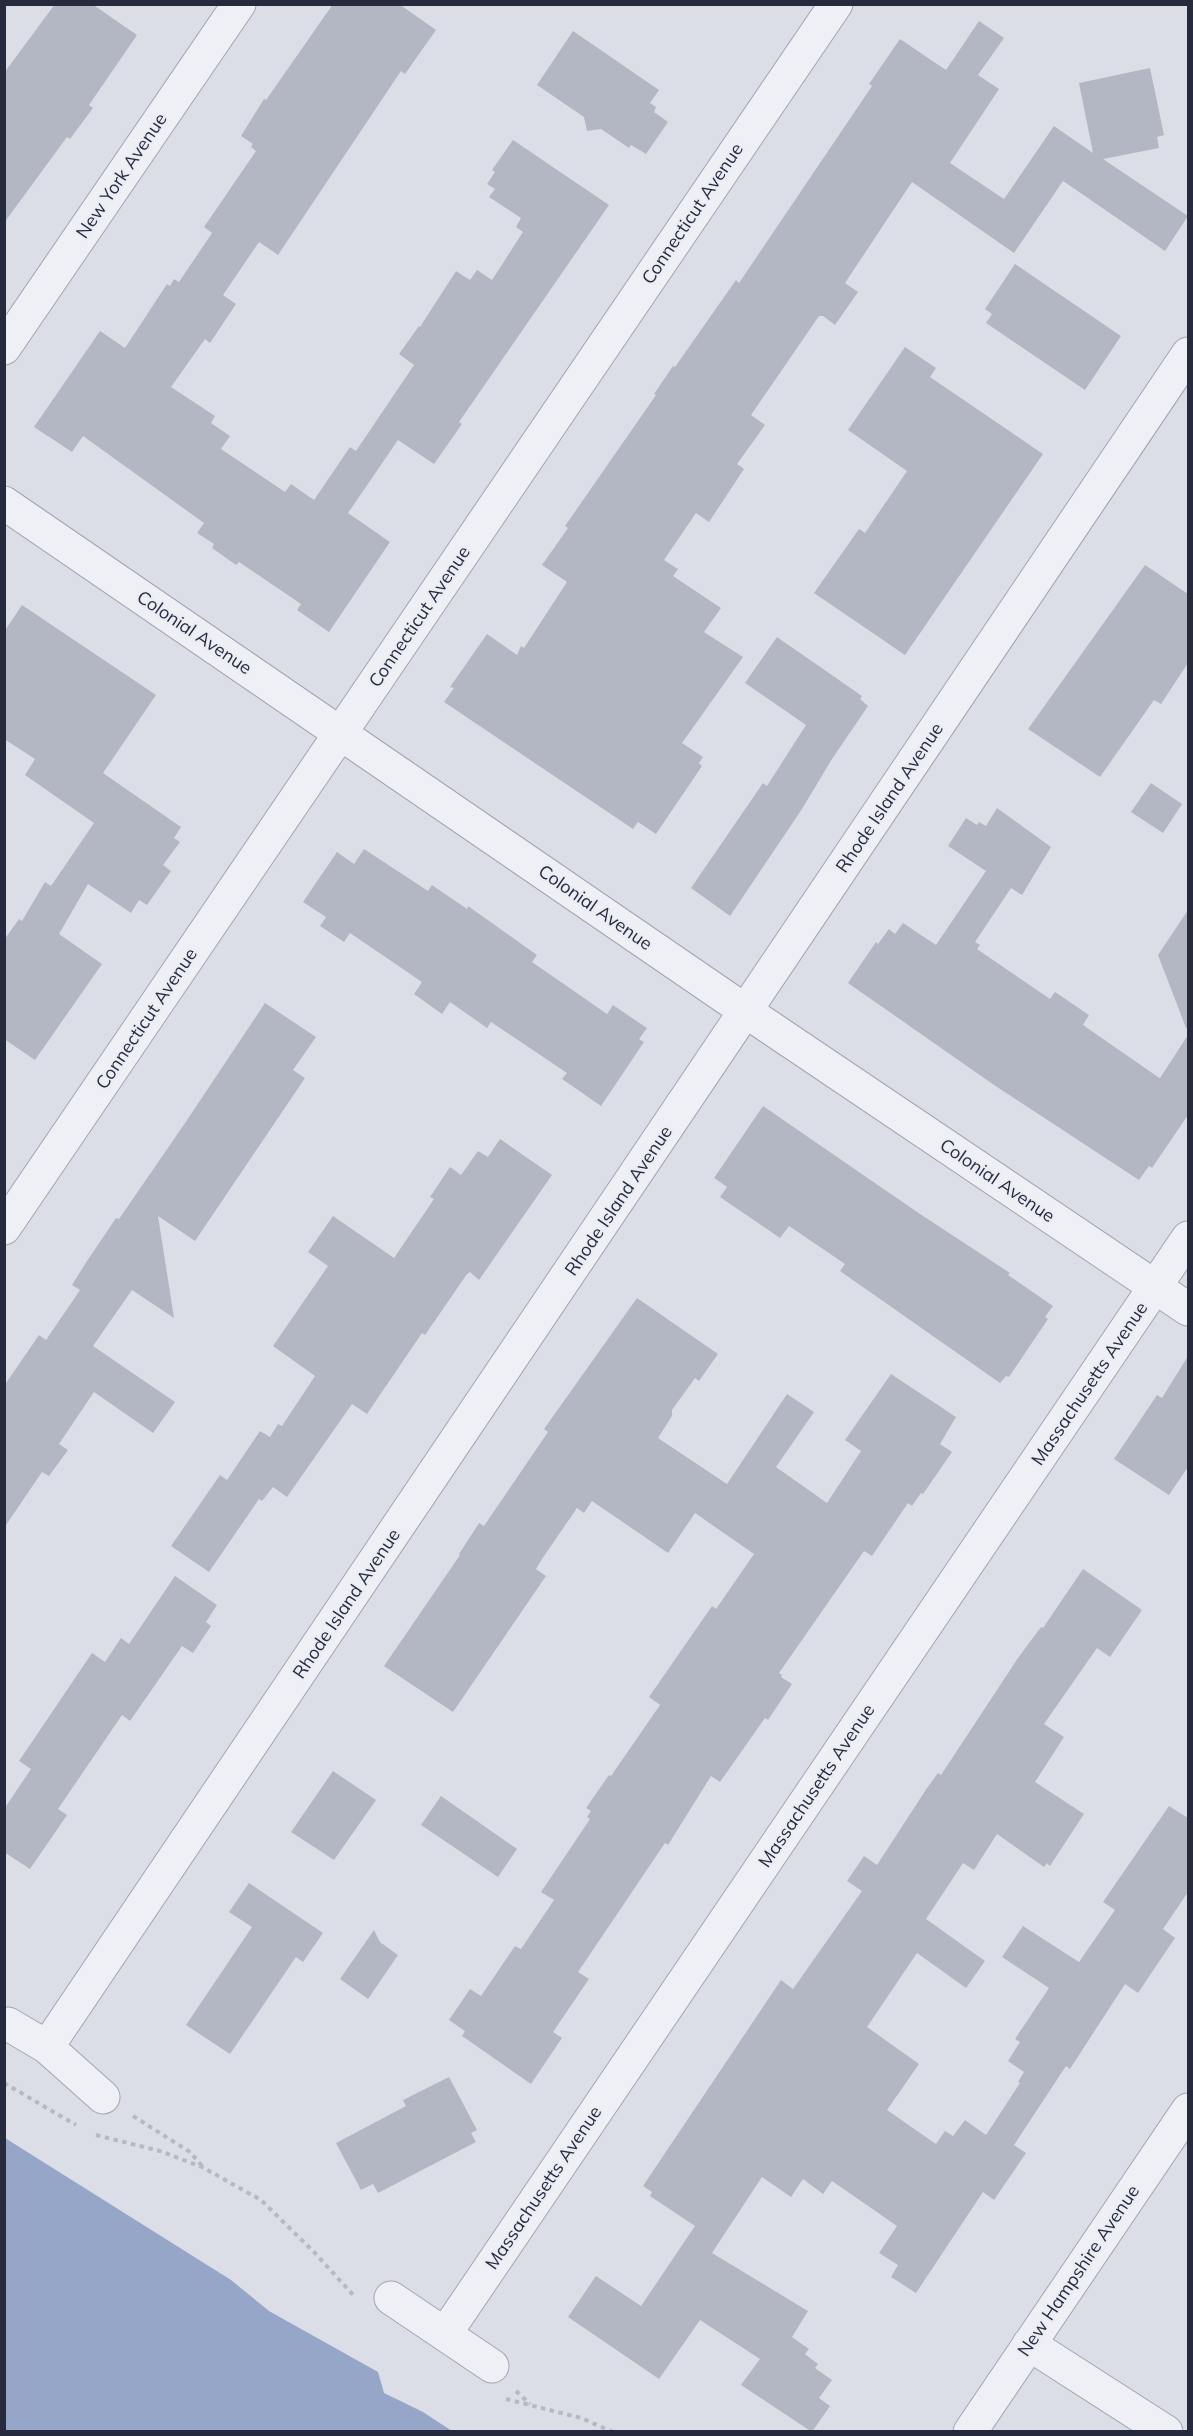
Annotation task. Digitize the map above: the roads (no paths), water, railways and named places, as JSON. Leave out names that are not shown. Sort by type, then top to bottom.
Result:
[{"type":"street","name":"New York Avenue","points":[[4,348],[239,4]]},
{"type":"street","name":"Connecticut Avenue","points":[[4,1228],[836,4]]},
{"type":"street","name":"Rhode Island Avenue","points":[[47,2047],[747,1012],[1188,354]]},
{"type":"street","name":"Colonial Avenue","points":[[4,503],[747,1012],[1188,1309]]},
{"type":"street","name":"Massachusetts Avenue","points":[[445,2334],[1188,1238]]},
{"type":"street","points":[[8,2024],[47,2047],[103,2097]]},
{"type":"street","name":"New Hampshire Avenue","points":[[970,2432],[1188,2110]]},
{"type":"street","points":[[391,2298],[492,2366]]},
{"type":"street","points":[[1029,2344],[1166,2432]]},
{"type":"water","points":[[5,2138],[231,2280],[269,2311],[378,2372],[384,2393],[423,2412],[452,2431],[5,2431]]}]
